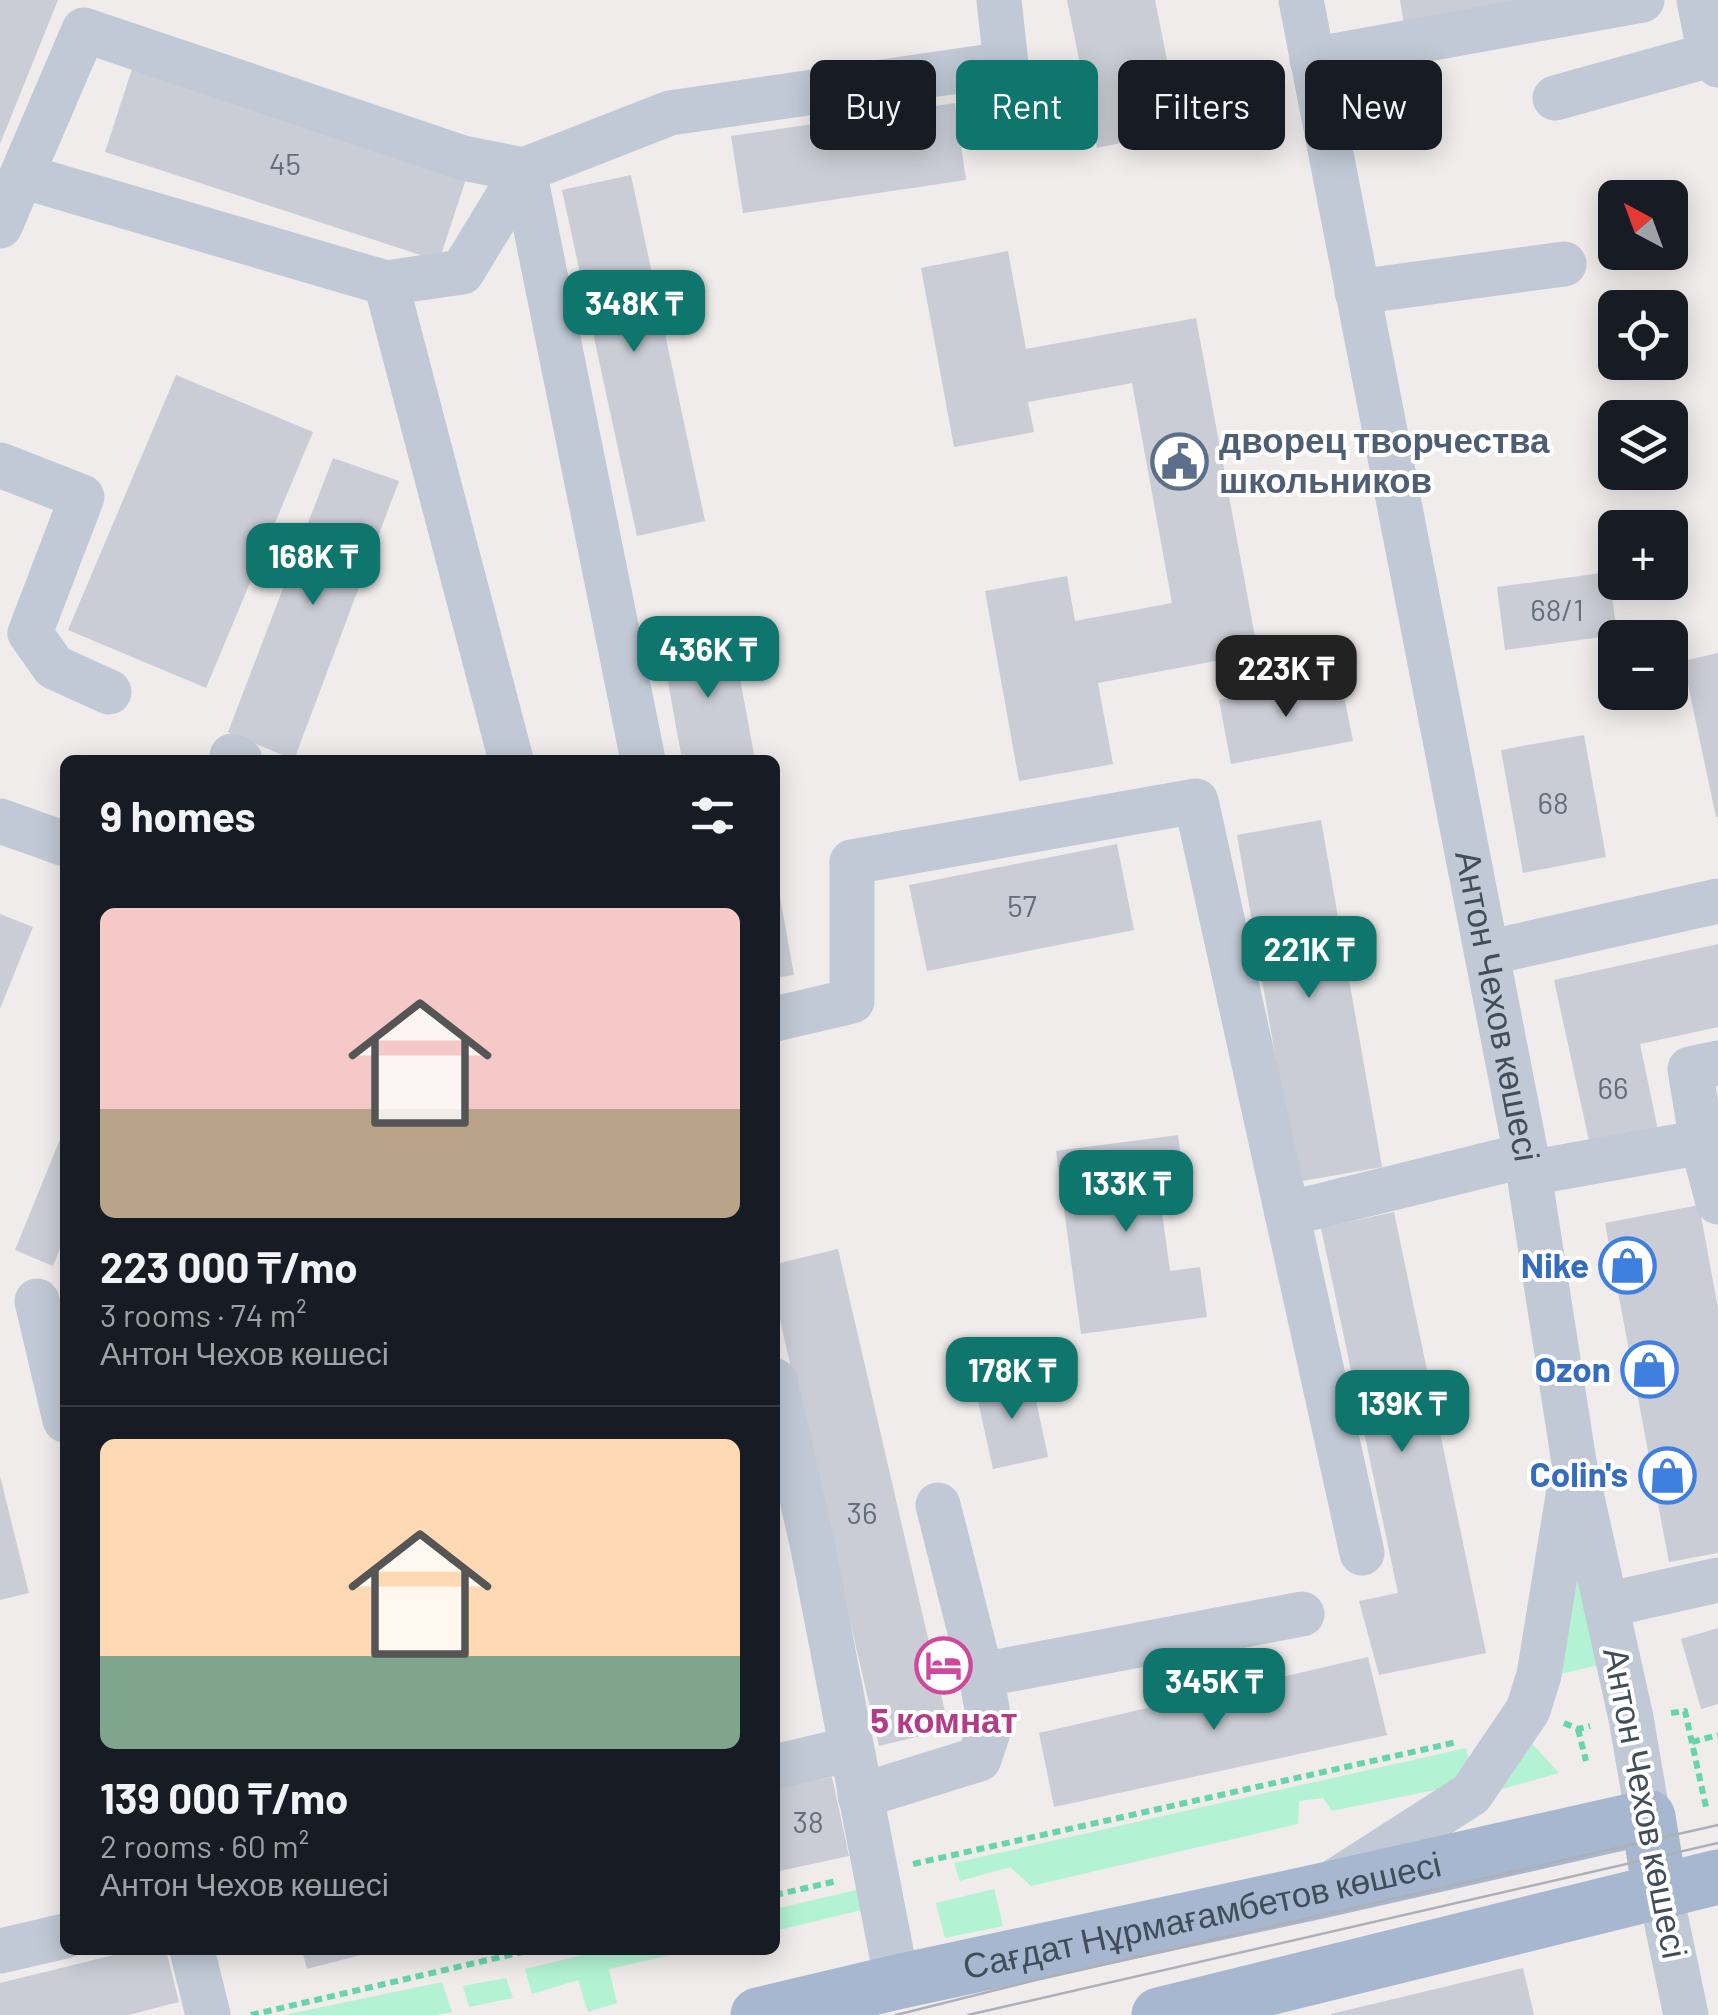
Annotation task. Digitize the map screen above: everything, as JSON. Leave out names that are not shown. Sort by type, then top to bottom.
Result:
[{"type":"main road","name":"Сағдат Нұрмағамбетов көшесі","points":[[758,2015],[1648,1817]]},
{"type":"main road","name":"Антон Чехов көшесі","points":[[1648,1817],[1660,1891]]},
{"type":"main road","points":[[1158,2015],[1718,1877]]},
{"type":"street","points":[[0,226],[84,30],[463,158],[524,170],[670,113],[1006,64],[999,0]]},
{"type":"street","name":"Антон Чехов көшесі","points":[[1300,0],[1312,60]]},
{"type":"street","points":[[1312,60],[1642,0]]},
{"type":"street","points":[[1556,98],[1714,60],[1699,0]]},
{"type":"street","name":"Антон Чехов көшесі","points":[[1329,150],[1528,1164],[1574,1462],[1631,1718],[1648,1817]]},
{"type":"street","points":[[22,176],[386,283],[462,272],[524,170]]},
{"type":"street","points":[[524,170],[642,755]]},
{"type":"street","points":[[1356,292],[1564,264]]},
{"type":"street","points":[[386,283],[510,755]]},
{"type":"street","points":[[0,465],[82,497],[30,632],[54,667],[109,692]]},
{"type":"street","points":[[780,1018],[852,1001],[852,862],[1196,802],[1362,1554]]},
{"type":"street","points":[[0,821],[60,842]]},
{"type":"street","points":[[1487,953],[1718,901]]},
{"type":"street","points":[[1718,1063],[1690,1068],[1702,1142],[1718,1202]]},
{"type":"street","points":[[1287,1214],[1528,1164],[1702,1142]]},
{"type":"street","points":[[34,1300],[60,1401]]},
{"type":"street","points":[[780,1403],[812,1542],[897,1982]]},
{"type":"street","points":[[1320,1891],[1471,1794],[1528,1710],[1539,1675],[1574,1462]]},
{"type":"street","points":[[860,1796],[979,1759],[990,1726],[938,1505]]},
{"type":"street","points":[[1606,1605],[1718,1580]]},
{"type":"street","points":[[981,1675],[1302,1614]]},
{"type":"street","points":[[780,1766],[850,1749]]},
{"type":"street","name":"Антон Чехов көшесі","points":[[1660,1891],[1686,2015]]},
{"type":"street","points":[[0,1951],[60,1937]]},
{"type":"street","points":[[193,1955],[208,2015]]},
{"type":"path","points":[[1665,1714],[1685,1711],[1706,1807]]},
{"type":"path","points":[[1561,1722],[1578,1729],[1604,1724]]},
{"type":"path","points":[[1578,1729],[1586,1761]]},
{"type":"path","points":[[1692,1742],[1718,1736]]},
{"type":"path","points":[[780,1894],[1459,1742]]},
{"type":"path","points":[[250,2015],[509,1955]]},
{"type":"green space","points":[[1573,1549],[1599,1665],[1556,1675]]},
{"type":"green space","points":[[1529,1740],[1559,1773],[1485,1794]]},
{"type":"green space","points":[[1466,1748],[1474,1782],[1332,1811],[1323,1798],[1299,1801],[1298,1824],[1031,1886],[1010,1867],[960,1881],[954,1863]]},
{"type":"green space","points":[[994,1889],[1003,1926],[945,1938],[936,1903]]},
{"type":"green space","points":[[856,1890],[874,1907],[780,1930],[780,1908]]},
{"type":"green space","points":[[583,1955],[670,1955],[609,1969],[617,2003],[588,2012],[578,1980],[532,1994],[525,1969]]},
{"type":"green space","points":[[506,1978],[513,1998],[469,2007],[463,1986]]},
{"type":"green space","points":[[442,1982],[452,2012],[284,2015]]},
{"type":"building","points":[[0,0],[58,0],[0,144]]},
{"type":"building","points":[[1067,0],[1155,0],[1167,60],[1118,60],[1118,144],[1098,148],[1098,60],[1079,60]]},
{"type":"building","points":[[1400,0],[1520,0],[1404,25]]},
{"type":"building","points":[[132,69],[466,179],[439,261],[105,152]]},
{"type":"building","points":[[955,103],[956,150],[962,150],[966,180],[743,213],[731,136],[810,124],[810,150],[936,150],[936,106]]},
{"type":"building","points":[[631,175],[705,521],[637,536],[562,190]]},
{"type":"building","points":[[1008,251],[1026,349],[1196,318],[1258,653],[1098,683],[1113,764],[1019,781],[985,591],[1067,576],[1075,621],[1172,603],[1132,383],[1028,402],[1034,432],[954,447],[921,268]]},
{"type":"building","points":[[176,375],[313,432],[206,688],[68,630]]},
{"type":"building","points":[[333,458],[399,481],[296,755],[282,755],[228,732]]},
{"type":"building","points":[[1598,573],[1598,600],[1613,600],[1615,620],[1598,620],[1598,638],[1505,650],[1497,587]]},
{"type":"building","points":[[732,635],[754,755],[681,755],[662,648]]},
{"type":"building","points":[[1718,653],[1718,817],[1688,685],[1688,660]]},
{"type":"building","points":[[1340,676],[1353,741],[1231,764],[1219,700]]},
{"type":"building","points":[[1584,735],[1606,857],[1523,873],[1501,750]]},
{"type":"building","points":[[1321,820],[1382,1167],[1297,1182],[1237,835]]},
{"type":"building","points":[[1117,844],[1134,930],[927,971],[909,885]]},
{"type":"building","points":[[780,897],[794,975],[780,977]]},
{"type":"building","points":[[0,914],[33,927],[0,1009]]},
{"type":"building","points":[[1718,944],[1718,1027],[1640,1044],[1659,1135],[1591,1150],[1554,980]]},
{"type":"building","points":[[1178,1135],[1186,1194],[1160,1198],[1170,1271],[1200,1267],[1207,1317],[1081,1334],[1056,1151]]},
{"type":"building","points":[[60,1139],[60,1248],[53,1266],[15,1250]]},
{"type":"building","points":[[1699,1205],[1718,1308],[1718,1553],[1669,1562],[1605,1223]]},
{"type":"building","points":[[1394,1212],[1486,1653],[1379,1675],[1359,1601],[1398,1593],[1321,1228]]},
{"type":"building","points":[[838,1249],[949,1729],[879,1746],[780,1320],[780,1263]]},
{"type":"building","points":[[1031,1376],[1048,1457],[993,1469],[975,1388]]},
{"type":"building","points":[[0,1476],[29,1593],[0,1600]]},
{"type":"building","points":[[1718,1628],[1718,1704],[1701,1709],[1681,1639]]},
{"type":"building","points":[[1368,1657],[1387,1735],[1054,1807],[1039,1733]]},
{"type":"building","points":[[832,1777],[849,1856],[780,1871],[780,1788]]},
{"type":"building","points":[[114,1955],[167,1955],[179,2002],[128,2015],[0,2015],[0,1983]]},
{"type":"building","points":[[303,1955],[361,1955],[307,1969]]},
{"type":"building","points":[[1523,1968],[1534,2015],[1331,2015],[1331,2014]]},
{"type":"tram line","points":[[896,2015],[1718,1825]]},
{"type":"tram line","points":[[968,2015],[1718,1843]]},
{"type":"place","name":"дворец творчества школьников","points":[[1180,461]]},
{"type":"place","name":"Nike","points":[[1628,1266]]},
{"type":"place","name":"Ozon","points":[[1650,1370]]},
{"type":"place","name":"Colin's","points":[[1667,1475]]},
{"type":"place","name":"5 комнат","points":[[944,1665]]}]
